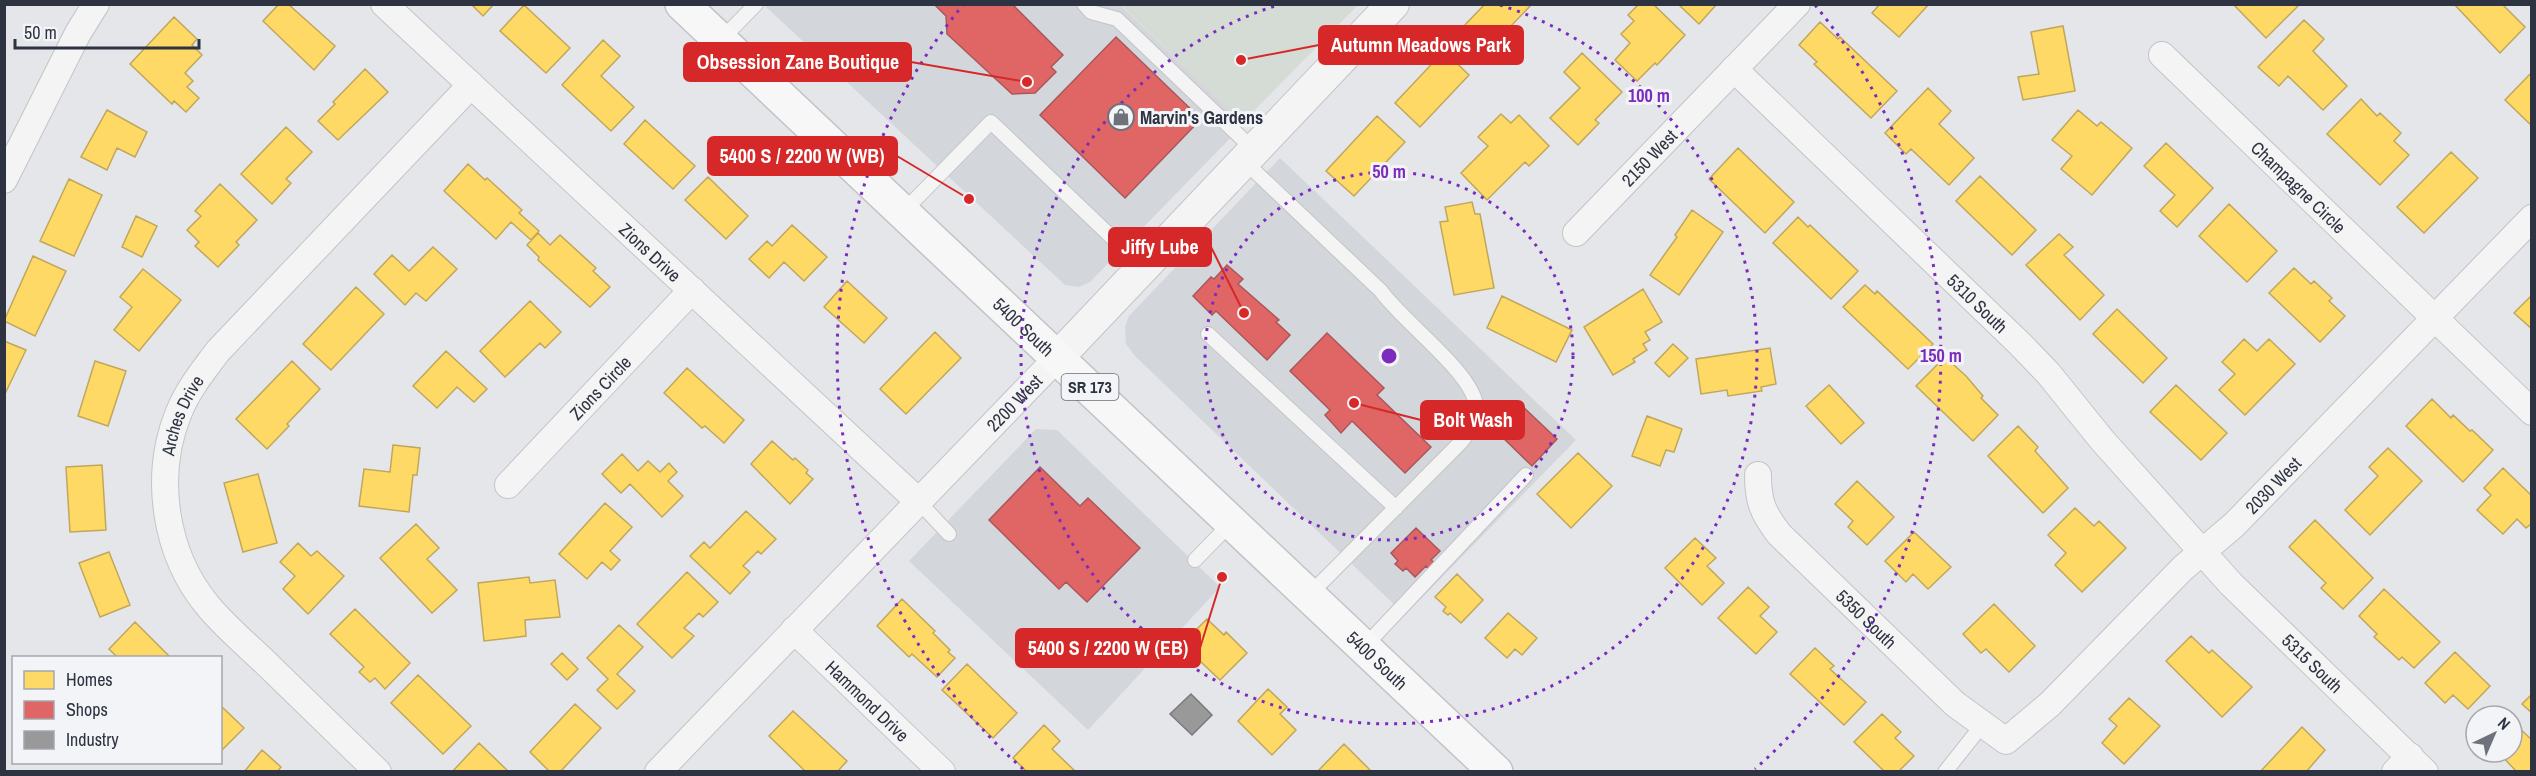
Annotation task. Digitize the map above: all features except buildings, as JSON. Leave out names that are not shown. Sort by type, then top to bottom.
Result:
[{"type":"main road","name":"5400 South","points":[[682,4],[1364,647],[1487,769]]},
{"type":"street","points":[[4,180],[78,33],[96,4]]},
{"type":"street","name":"Zions Drive","points":[[384,4],[918,501]]},
{"type":"street","name":"2200 West","points":[[658,771],[1144,268],[1393,4]]},
{"type":"street","name":"2150 West","points":[[1576,233],[1797,4]]},
{"type":"street","name":"Champagne Circle","points":[[2162,55],[2532,412]]},
{"type":"street","name":"5310 South","points":[[1734,69],[2027,351],[2048,373],[2109,448],[2203,552]]},
{"type":"street","name":"Arches Drive","points":[[378,771],[208,606],[181,563],[169,526],[165,487],[169,444],[179,411],[197,379],[218,351],[471,85]]},
{"type":"street","name":"2030 West","points":[[2006,741],[2050,704],[2183,568],[2234,525],[2532,218]]},
{"type":"street","name":"Zions Circle","points":[[508,486],[692,290]]},
{"type":"street","name":"5350 South","points":[[1758,475],[1758,496],[1765,516],[1779,534],[1955,704],[2006,741]]},
{"type":"street","name":"5315 South","points":[[2203,552],[2231,584],[2410,766]]},
{"type":"street","name":"Hammond Drive","points":[[794,630],[942,771]]},
{"type":"lane","points":[[721,40],[756,4]]},
{"type":"lane","points":[[1083,4],[1091,12],[1117,19],[1381,291],[1392,306],[1452,365],[1471,390],[1476,403],[1476,414],[1469,433],[1309,595]]},
{"type":"lane","points":[[903,212],[991,122],[1144,268]]},
{"type":"lane","points":[[1208,334],[1396,508]]},
{"type":"lane","points":[[1364,647],[1526,475]]},
{"type":"lane","points":[[918,501],[949,534]]},
{"type":"lane","points":[[1195,560],[1232,522]]},
{"type":"lane","points":[[1945,771],[1983,724]]},
{"type":"shaded area","points":[[764,5],[1120,5],[1244,124],[1090,282],[1079,287],[1065,285]]},
{"type":"shaded area","points":[[1121,5],[1358,5],[1242,123]]},
{"type":"shaded area","points":[[1280,158],[1576,440],[1405,615],[1135,356],[1126,344],[1125,327],[1129,316]]},
{"type":"shaded area","points":[[1036,429],[1057,430],[1220,587],[1088,730],[909,561]]},
{"type":"place","name":"Autumn Meadows Park","points":[[1241,60]]},
{"type":"place","name":"Obsession Zane Boutique","points":[[1027,82]]},
{"type":"place","name":"Marvin's Gardens","points":[[1121,117]]},
{"type":"place","name":"5400 S / 2200 W (WB)","points":[[969,199]]},
{"type":"place","name":"Jiffy Lube","points":[[1244,313]]},
{"type":"place","name":"Bolt Wash","points":[[1354,403]]},
{"type":"place","name":"5400 S / 2200 W (EB)","points":[[1222,577]]}]
